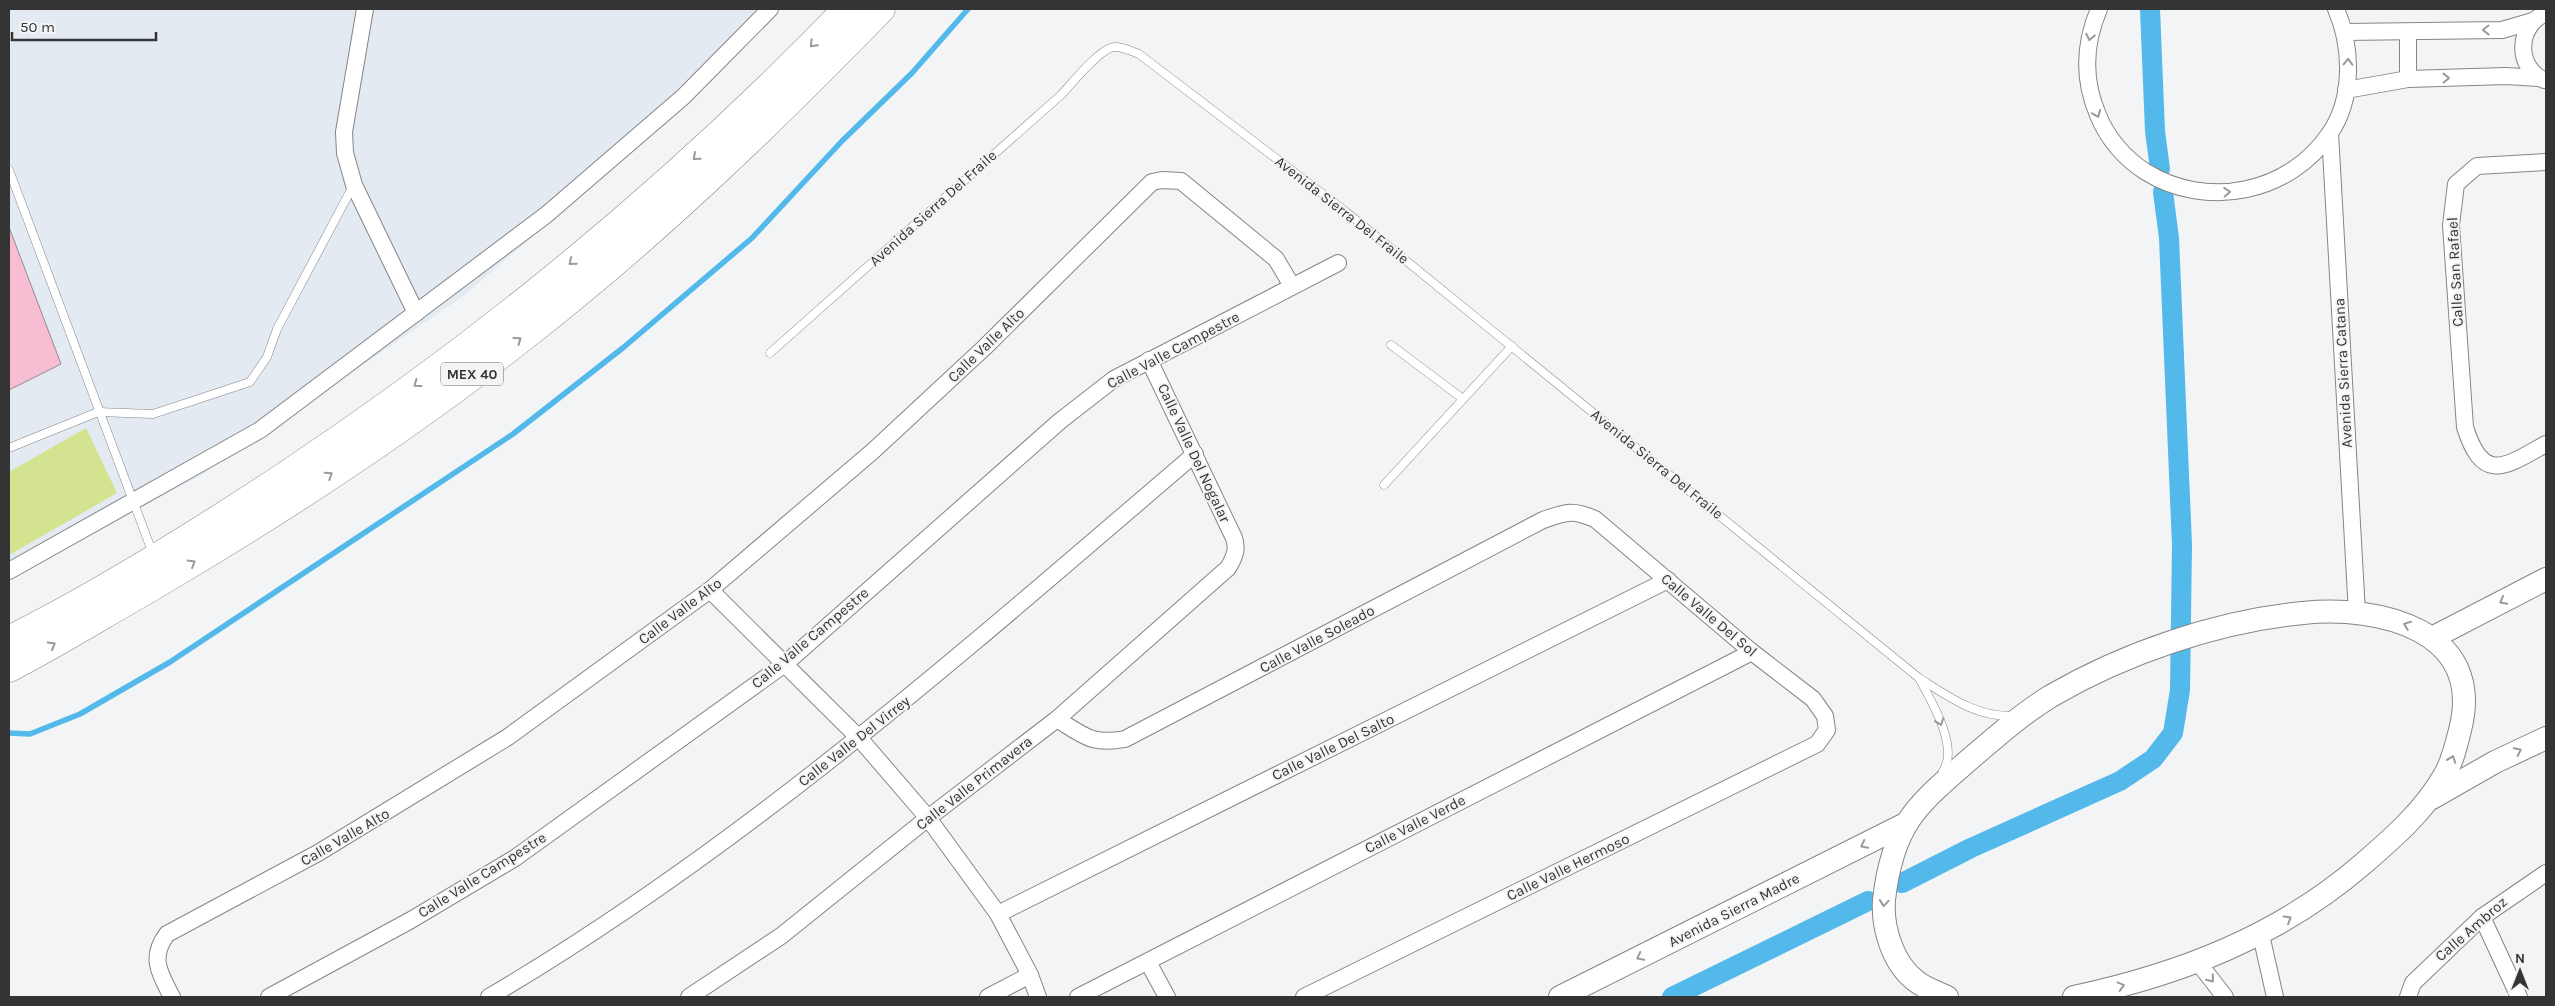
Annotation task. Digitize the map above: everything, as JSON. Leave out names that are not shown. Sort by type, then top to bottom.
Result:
[{"type":"highway","name":"MEX 40","points":[[9,640],[155,559],[218,520],[352,432],[464,349],[605,236],[709,146],[771,87],[847,9]]},
{"type":"highway","name":"MEX 40","points":[[9,668],[193,562],[287,503],[388,436],[531,331],[602,273],[731,158],[812,80],[881,9]]},
{"type":"street","points":[[365,9],[344,132],[345,154],[354,185],[416,313]]},
{"type":"street","points":[[9,571],[260,430],[560,202],[683,96],[770,9]]},
{"type":"street","points":[[2099,9],[2091,28],[2086,67],[2093,105],[2111,140],[2138,167],[2155,178],[2173,186],[2211,193],[2250,189],[2286,174],[2302,163],[2330,133],[2339,116],[2346,90],[2348,53],[2344,32],[2336,9]]},
{"type":"street","points":[[2344,32],[2502,30],[2540,17]]},
{"type":"street","points":[[2540,17],[2526,32],[2523,51],[2530,69],[2542,80]]},
{"type":"street","points":[[2408,32],[2408,79]]},
{"type":"street","points":[[2346,90],[2408,79],[2506,76],[2542,80]]},
{"type":"street","name":"Avenida Sierra Catana","points":[[2330,133],[2356,613]]},
{"type":"street","name":"Calle San Rafael","points":[[2546,162],[2477,166],[2456,184],[2451,226],[2465,427],[2470,444],[2479,459],[2490,465],[2506,466],[2546,444]]},
{"type":"street","name":"Calle Valle Alto","points":[[172,997],[159,972],[157,956],[160,944],[167,934],[318,853],[460,767],[508,736],[710,590],[873,451],[985,347],[1144,188],[1162,180],[1181,181],[1276,259],[1292,286]]},
{"type":"street","name":"Calle Valle Campestre","points":[[268,997],[411,920],[515,858],[786,663],[1087,398],[1114,379],[1338,263]]},
{"type":"street","name":"Calle Valle Del Nogalar","points":[[1149,360],[1237,546]]},
{"type":"street","name":"Calle Valle Del Virrey","points":[[489,997],[645,897],[767,810],[860,739],[1194,454]]},
{"type":"street","name":"Calle Valle Del Sol","points":[[1577,511],[1595,519],[1752,652],[1813,699],[1825,716],[1827,730]]},
{"type":"street","name":"Calle Valle Soleado","points":[[1057,719],[1088,738],[1106,742],[1125,739],[1543,520],[1564,512],[1577,511]]},
{"type":"street","name":"Calle Valle Primavera","points":[[689,997],[781,936],[928,818],[1057,719],[1228,568],[1234,558],[1237,546]]},
{"type":"street","points":[[2434,638],[2546,579]]},
{"type":"street","name":"Calle Valle Del Salto","points":[[998,914],[1668,580]]},
{"type":"street","points":[[710,590],[786,663],[860,739],[928,818],[998,914],[1040,997]]},
{"type":"street","points":[[1947,997],[1912,978],[1901,968],[1891,945],[1883,911],[1886,883],[1894,852],[1913,815],[1994,738],[2025,715],[2051,696],[2135,655],[2220,627],[2302,613],[2356,613],[2388,618],[2434,638],[2453,659],[2462,678],[2464,714],[2446,774],[2429,799],[2408,823],[2362,866],[2302,910],[2261,934],[2144,980],[2074,997]]},
{"type":"street","name":"Calle Valle Verde","points":[[1078,997],[1752,652]]},
{"type":"street","name":"Calle Valle Hermoso","points":[[1304,997],[1817,744],[1827,730]]},
{"type":"street","points":[[2429,799],[2496,762],[2546,738]]},
{"type":"street","name":"Avenida Sierra Madre","points":[[1560,997],[1913,815]]},
{"type":"street","name":"Calle Ambroz","points":[[2408,997],[2413,983],[2419,976],[2482,917],[2546,873]]},
{"type":"street","points":[[2482,917],[2519,997]]},
{"type":"street","points":[[2261,934],[2275,997]]},
{"type":"street","points":[[2196,961],[2225,997]]},
{"type":"street","points":[[1148,962],[1167,997]]},
{"type":"street","points":[[988,997],[1030,975]]},
{"type":"lane","name":"Avenida Sierra Del Fraile","points":[[770,354],[1062,94],[1096,59],[1108,49],[1115,47],[1139,54],[1345,212],[1919,678],[1956,702],[1973,710],[2002,716],[2025,715]]},
{"type":"lane","points":[[9,170],[132,503],[155,559]]},
{"type":"lane","points":[[9,448],[98,412],[153,414],[250,382],[267,357],[277,329],[354,185]]},
{"type":"lane","points":[[1391,345],[1463,399]]},
{"type":"lane","points":[[1384,485],[1512,346]]},
{"type":"lane","name":"Avenida Sierra Del Fraile","points":[[1913,815],[1948,764],[1948,748],[1936,712],[1919,678]]},
{"type":"shaded area","points":[[9,9],[781,9],[710,83],[465,295],[203,474],[9,578]]},
{"type":"green space","points":[[86,428],[117,493],[9,555],[9,472]]},
{"type":"building","points":[[9,227],[61,364],[9,390]]},
{"type":"waterway","points":[[9,733],[30,734],[80,714],[170,662],[513,434],[624,347],[752,238],[842,141],[912,73],[968,9]]},
{"type":"waterway","points":[[2150,9],[2155,131],[2160,169]]},
{"type":"waterway","points":[[1902,883],[1971,848],[2120,781],[2153,759],[2173,733],[2180,690],[2182,545],[2169,238],[2163,192]]},
{"type":"waterway","points":[[1672,997],[1868,901]]}]
